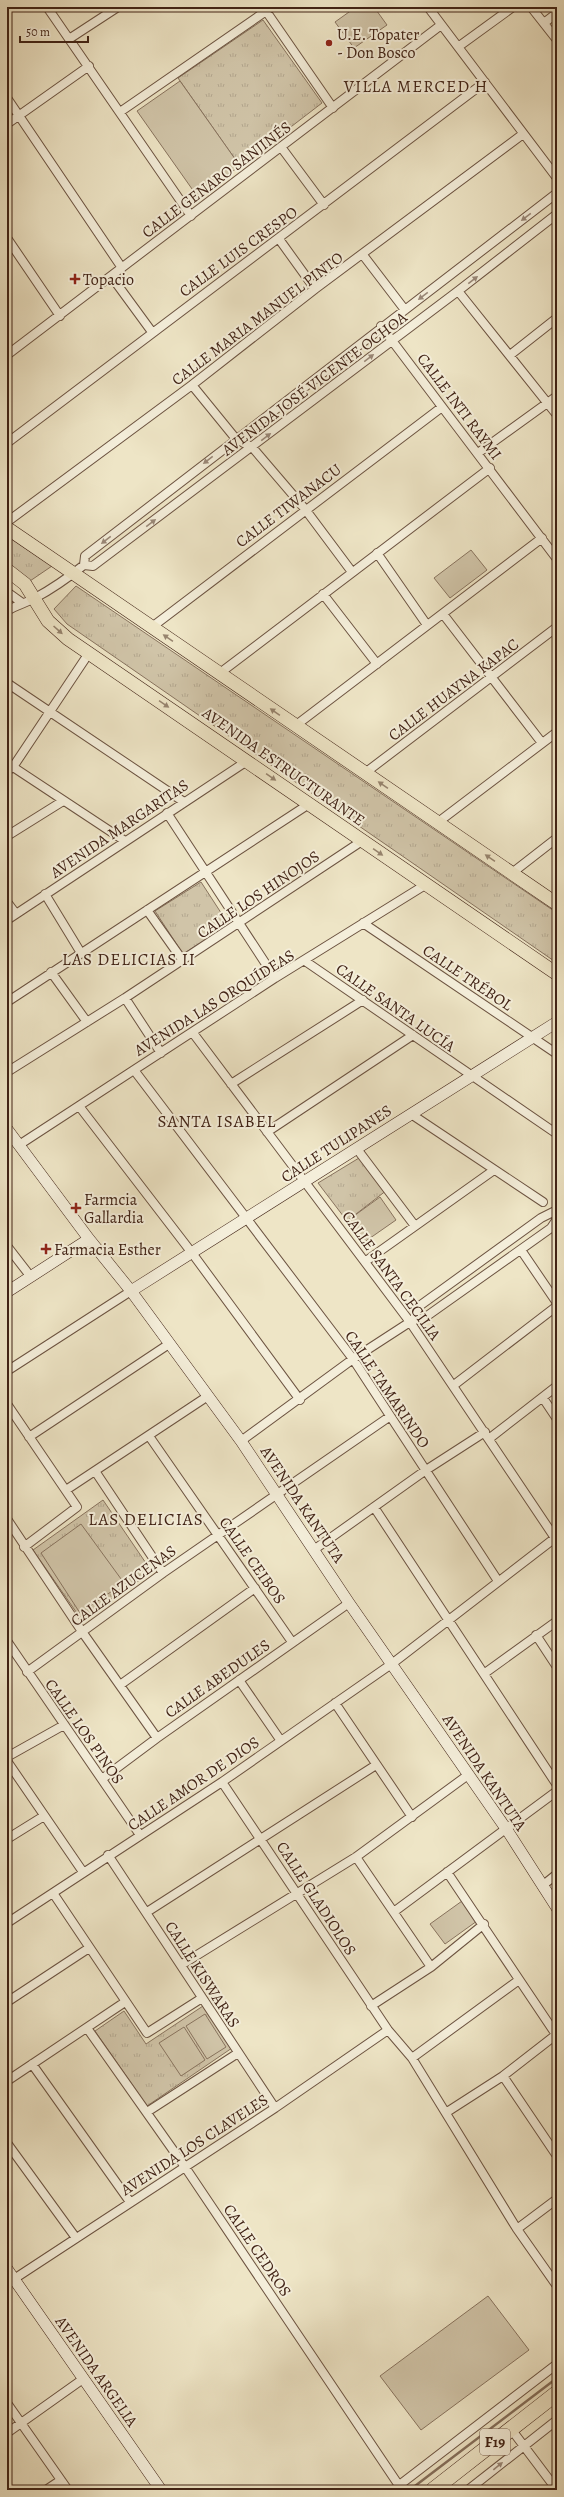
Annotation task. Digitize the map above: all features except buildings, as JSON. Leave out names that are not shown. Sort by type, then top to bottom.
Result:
[{"type":"highway","name":"F19","points":[[433,2490],[557,2393]]},
{"type":"main road","points":[[7,528],[557,904]]},
{"type":"main road","name":"AVENIDA ESTRUCTURANTE","points":[[7,570],[25,584],[48,621],[68,639],[557,974]]},
{"type":"street","points":[[47,7],[191,216]]},
{"type":"street","points":[[69,39],[118,7]]},
{"type":"street","points":[[428,7],[557,178]]},
{"type":"street","points":[[458,47],[513,7]]},
{"type":"street","points":[[531,7],[557,40]]},
{"type":"street","points":[[120,112],[269,9],[334,108]]},
{"type":"street","points":[[544,23],[557,13]]},
{"type":"street","name":"CALLE GENARO SANJINÉS","points":[[7,355],[334,108],[441,25]]},
{"type":"street","points":[[7,124],[89,66]]},
{"type":"street","name":"CALLE LUIS CRESPO","points":[[7,443],[485,82]]},
{"type":"street","points":[[7,98],[122,268]]},
{"type":"street","name":"CALLE MARIA MANUEL PINTO","points":[[7,522],[192,386],[315,289],[363,255],[523,134]]},
{"type":"street","points":[[281,147],[324,204]]},
{"type":"street","points":[[7,611],[21,602],[34,599],[73,574],[84,565],[85,556],[382,326],[557,193]]},
{"type":"street","name":"AVENIDA JOSÉ VICENTE OCHOA","points":[[84,565],[93,566],[458,291],[557,214]]},
{"type":"street","points":[[7,238],[10,248],[60,316]]},
{"type":"street","points":[[279,239],[315,289]]},
{"type":"street","points":[[363,255],[405,310]]},
{"type":"street","points":[[111,276],[152,332]]},
{"type":"street","points":[[458,291],[557,415]]},
{"type":"street","points":[[510,355],[557,318]]},
{"type":"street","name":"CALLE INTI RAYMI","points":[[382,326],[557,559]]},
{"type":"street","points":[[192,386],[236,439],[252,447],[305,509],[352,572]]},
{"type":"street","points":[[478,453],[557,396]]},
{"type":"street","name":"CALLE TIWANACU","points":[[152,627],[305,509],[442,407]]},
{"type":"street","points":[[220,673],[490,468]]},
{"type":"street","points":[[296,726],[542,538]]},
{"type":"street","points":[[377,553],[427,625]]},
{"type":"street","points":[[7,592],[21,602]]},
{"type":"street","points":[[324,594],[377,664]]},
{"type":"street","points":[[443,614],[493,677],[542,743]]},
{"type":"street","name":"CALLE HUAYNA KAPAC","points":[[365,773],[557,627]]},
{"type":"street","points":[[89,653],[51,712],[9,767],[124,841]]},
{"type":"street","points":[[7,683],[184,802]]},
{"type":"street","points":[[438,822],[557,732]]},
{"type":"street","name":"AVENIDA MARGARITAS","points":[[7,920],[124,841],[247,761]]},
{"type":"street","points":[[7,836],[63,801]]},
{"type":"street","points":[[7,1002],[51,972],[206,873],[309,804]]},
{"type":"street","points":[[167,813],[276,978]]},
{"type":"street","points":[[512,873],[557,838]]},
{"type":"street","name":"CALLE LOS HINOJOS","points":[[7,1072],[183,961],[362,841]]},
{"type":"street","name":"AVENIDA LAS ORQUÍDEAS","points":[[20,1145],[276,978],[425,884]]},
{"type":"street","points":[[45,894],[81,953]]},
{"type":"street","points":[[7,902],[16,914]]},
{"type":"street","points":[[147,910],[183,961]]},
{"type":"street","name":"CALLE TRÉBOL","points":[[363,923],[557,1054]]},
{"type":"street","name":"CALLE SANTA LUCÍA","points":[[305,961],[470,1076],[557,1134]]},
{"type":"street","points":[[51,972],[87,1022]]},
{"type":"street","points":[[125,998],[161,1053]]},
{"type":"street","points":[[231,1084],[363,1000]]},
{"type":"street","name":"CALLE TULIPANES","points":[[132,1291],[357,1149],[531,1036],[557,1022]]},
{"type":"street","name":"CALLE SANTA CECILIA","points":[[193,1033],[412,1320],[556,1539]]},
{"type":"street","points":[[268,1132],[413,1035]]},
{"type":"street","name":"CALLE TAMARINDO","points":[[134,1070],[353,1359],[498,1581]]},
{"type":"street","points":[[79,1106],[192,1253],[300,1400]]},
{"type":"street","points":[[411,1114],[543,1202]]},
{"type":"street","name":"AVENIDA KANTUTA","points":[[7,1129],[89,1239],[132,1291],[169,1344],[241,1441],[315,1549],[349,1603],[393,1663],[468,1776],[507,1830],[557,1908]]},
{"type":"street","points":[[357,1149],[415,1226]]},
{"type":"street","points":[[366,1261],[494,1170]]},
{"type":"street","points":[[412,1320],[418,1307],[541,1218],[557,1210]]},
{"type":"street","points":[[241,1441],[300,1400],[353,1359],[412,1320],[425,1318],[551,1228],[557,1219]]},
{"type":"street","points":[[7,1292],[89,1239]]},
{"type":"street","points":[[7,1246],[31,1277]]},
{"type":"street","points":[[454,1384],[557,1304],[521,1250]]},
{"type":"street","points":[[7,1371],[132,1291]]},
{"type":"street","points":[[29,1437],[169,1344]]},
{"type":"street","points":[[315,1549],[426,1470],[487,1435],[542,1398],[557,1386]]},
{"type":"street","points":[[66,1490],[208,1396]]},
{"type":"street","points":[[542,1398],[557,1419]]},
{"type":"street","points":[[7,1404],[77,1507],[24,1547]]},
{"type":"street","name":"CALLE AZUCENAS","points":[[27,1672],[83,1633],[163,1573],[390,1417]]},
{"type":"street","name":"CALLE CEIBOS","points":[[149,1436],[256,1588],[292,1642]]},
{"type":"street","points":[[95,1471],[163,1573]]},
{"type":"street","points":[[374,1507],[446,1620],[485,1673],[557,1785]]},
{"type":"street","points":[[8,1524],[157,1738]]},
{"type":"street","name":"CALLE AMOR DE DIOS","points":[[7,1923],[108,1855],[222,1782],[393,1663],[446,1620],[556,1539]]},
{"type":"street","points":[[120,1685],[256,1588]]},
{"type":"street","name":"CALLE ABEDULES","points":[[102,1779],[157,1738],[349,1603]]},
{"type":"street","points":[[485,1673],[557,1620]]},
{"type":"street","points":[[536,1635],[557,1667]]},
{"type":"street","name":"CALLE LOS PINOS","points":[[7,1641],[140,1835]]},
{"type":"street","points":[[239,1680],[281,1741]]},
{"type":"street","points":[[335,1703],[412,1817]]},
{"type":"street","points":[[7,1757],[64,1725]]},
{"type":"street","points":[[7,1761],[83,1872]]},
{"type":"street","points":[[147,1912],[260,1837],[376,1764]]},
{"type":"street","points":[[181,1965],[296,1892],[356,1857],[468,1776]]},
{"type":"street","name":"CALLE GLADIOLOS","points":[[222,1782],[371,2006],[388,2030],[412,2058],[447,2112],[517,2229],[556,2283]]},
{"type":"street","points":[[395,1911],[507,1830],[557,1791]]},
{"type":"street","points":[[7,1839],[44,1816]]},
{"type":"street","name":"CALLE KISWARAS","points":[[108,1855],[275,2108]]},
{"type":"street","points":[[356,1857],[395,1911],[431,1967]]},
{"type":"street","points":[[447,1872],[484,1924],[519,1980],[557,2035],[503,2076],[447,2112]]},
{"type":"street","points":[[542,1886],[557,1874]]},
{"type":"street","points":[[53,1893],[147,2033],[202,1998]]},
{"type":"street","points":[[371,2006],[431,1967],[484,1924]]},
{"type":"street","points":[[7,2002],[89,1948]]},
{"type":"street","points":[[412,2058],[519,1980]]},
{"type":"street","points":[[7,2081],[125,2002]]},
{"type":"street","name":"CALLE CEDROS","points":[[87,2028],[185,2167],[398,2489]]},
{"type":"street","name":"AVENIDA LOS CLAVELES","points":[[9,2273],[76,2238],[275,2108],[388,2030]]},
{"type":"street","points":[[147,2112],[238,2053]]},
{"type":"street","points":[[32,2064],[130,2202]]},
{"type":"street","points":[[503,2076],[557,2156]]},
{"type":"street","points":[[7,2143],[76,2238]]},
{"type":"street","points":[[517,2229],[557,2199]]},
{"type":"street","name":"AVENIDA ARGELIA","points":[[9,2273],[161,2490]]},
{"type":"street","points":[[398,2489],[557,2364]]},
{"type":"street","points":[[7,2433],[83,2378]]},
{"type":"street","points":[[7,2404],[68,2490]]},
{"type":"street","points":[[468,2490],[557,2420]]},
{"type":"street","points":[[511,2429],[557,2490]]},
{"type":"street","points":[[46,2490],[61,2480]]},
{"type":"green space","points":[[356,7],[374,7],[387,25],[354,48],[335,22]]},
{"type":"green space","points":[[263,20],[322,103],[240,166],[178,78]]},
{"type":"green space","points":[[180,81],[240,166],[197,196],[137,111]]},
{"type":"green space","points":[[7,536],[52,566],[30,581],[7,565]]},
{"type":"green space","points":[[471,550],[487,570],[450,598],[434,578]]},
{"type":"green space","points":[[76,586],[557,913],[557,963],[67,624],[54,609]]},
{"type":"green space","points":[[201,882],[229,925],[183,954],[155,911]]},
{"type":"green space","points":[[359,1158],[387,1190],[347,1221],[318,1183]]},
{"type":"green space","points":[[380,1197],[396,1220],[363,1243],[347,1221]]},
{"type":"green space","points":[[103,1500],[152,1572],[81,1619],[33,1550]]},
{"type":"green space","points":[[81,1524],[124,1583],[80,1613],[41,1553]]},
{"type":"green space","points":[[462,1901],[477,1921],[445,1944],[430,1924]]},
{"type":"green space","points":[[203,2006],[232,2048],[147,2106],[95,2031],[124,2011],[146,2044]]},
{"type":"green space","points":[[205,2014],[226,2047],[207,2059],[186,2026]]},
{"type":"green space","points":[[184,2027],[205,2060],[181,2076],[159,2043]]},
{"type":"green space","points":[[488,2296],[529,2350],[421,2430],[380,2376]]},
{"type":"waterway","points":[[411,2489],[557,2378]]},
{"type":"place","name":"U.E. Topater - Don Bosco","points":[[329,43]]},
{"type":"place","name":"Topacio","points":[[75,279]]},
{"type":"place","name":"Farmcia Gallardia","points":[[76,1208]]},
{"type":"place","name":"Farmacia Esther","points":[[46,1249]]},
{"type":"district","name":"VILLA MERCED H","points":[[416,86]]},
{"type":"district","name":"LAS DELICIAS II","points":[[129,959]]},
{"type":"district","name":"SANTA ISABEL","points":[[217,1121]]},
{"type":"district","name":"LAS DELICIAS","points":[[146,1519]]}]
